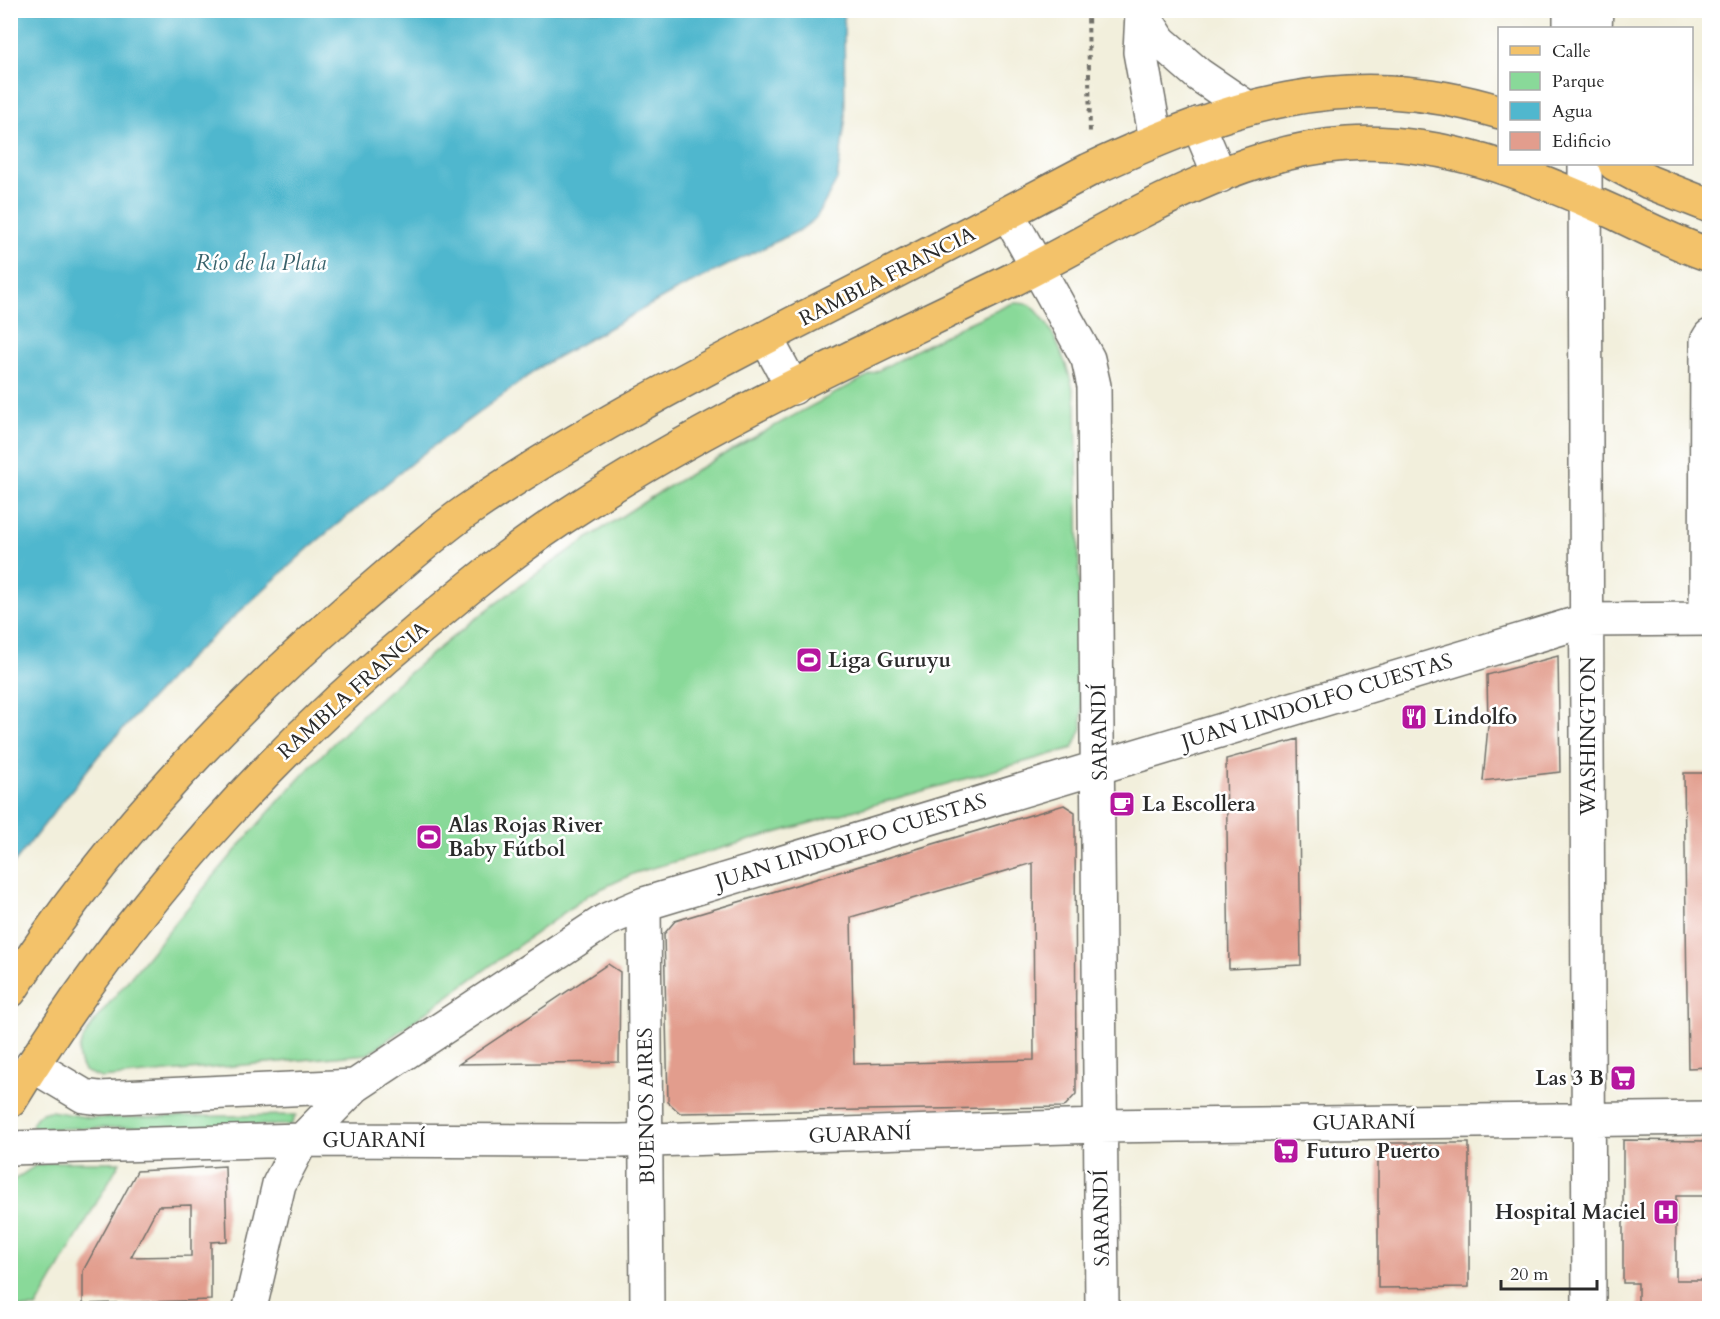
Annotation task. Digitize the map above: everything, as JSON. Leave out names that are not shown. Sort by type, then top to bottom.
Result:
[{"type":"main road","name":"RAMBLA FRANCIA","points":[[10,992],[119,841],[220,730],[351,607],[463,514],[595,430],[766,338],[1089,171],[1156,140],[1246,107],[1336,91],[1372,91],[1414,93],[1470,103],[1498,111]]},
{"type":"main road","name":"RAMBLA FRANCIA","points":[[10,1101],[93,977],[222,816],[287,747],[363,676],[508,556],[576,508],[667,453],[792,388],[1036,268],[1172,196],[1220,176],[1284,154],[1343,144],[1402,144],[1459,154],[1498,164]]},
{"type":"main road","name":"RAMBLA FRANCIA","points":[[1501,165],[1710,255]]},
{"type":"main road","points":[[1617,165],[1649,182],[1710,206]]},
{"type":"street","points":[[1570,10],[1570,27]]},
{"type":"street","points":[[1595,27],[1596,10]]},
{"type":"street","points":[[1142,12],[1160,41],[1199,75],[1246,107]]},
{"type":"street","points":[[1142,12],[1140,52],[1156,140]]},
{"type":"street","points":[[1198,124],[1220,176]]},
{"type":"street","name":"WASHINGTON","points":[[1585,165],[1589,1308]]},
{"type":"street","name":"SARANDÍ","points":[[1008,214],[1093,371],[1100,766],[1102,1308]]},
{"type":"street","points":[[1708,619],[1707,340],[1710,336]]},
{"type":"street","points":[[766,338],[792,388]]},
{"type":"street","name":"JUAN LINDOLFO CUESTAS","points":[[250,1308],[279,1184],[302,1140],[355,1086],[606,920],[644,904],[1588,620],[1708,619]]},
{"type":"street","name":"BUENOS AIRES","points":[[644,904],[647,1308]]},
{"type":"street","points":[[32,1065],[84,1096],[100,1098],[355,1086]]},
{"type":"street","name":"GUARANÍ","points":[[10,1148],[302,1140],[646,1141],[1100,1126],[1710,1118]]},
{"type":"path","points":[[1088,10],[1089,171]]},
{"type":"green space","points":[[1013,303],[1033,307],[1050,329],[1067,367],[1076,405],[1082,728],[1073,748],[635,873],[590,894],[368,1054],[101,1078],[84,1071],[80,1064],[79,1050],[88,1031],[204,888],[315,762],[355,722],[424,660],[543,569],[675,483],[837,392],[960,327]]},
{"type":"green space","points":[[51,1111],[91,1118],[296,1115],[291,1125],[34,1129],[32,1125],[37,1117],[41,1113]]},
{"type":"green space","points":[[54,1162],[120,1162],[36,1308],[11,1308],[11,1182],[35,1166]]},
{"type":"water","name":"Río de la Plata","points":[[11,10],[844,11],[845,123],[837,180],[816,218],[800,230],[675,291],[543,365],[420,456],[311,546],[187,660],[99,755],[11,867]]},
{"type":"building","points":[[1558,656],[1560,772],[1483,781],[1488,726],[1487,675]]},
{"type":"building","points":[[1298,739],[1301,965],[1229,969],[1226,759]]},
{"type":"building","points":[[1684,773],[1710,773],[1710,1067],[1688,1068]]},
{"type":"building","points":[[1064,805],[1075,812],[1076,1094],[1064,1107],[680,1113],[668,1102],[664,934],[675,921]],"holes":[[[1033,863],[1034,1060],[854,1064],[851,917]]]},
{"type":"building","points":[[608,964],[620,972],[619,1062],[459,1064]]},
{"type":"building","name":"Hospital Maciel","points":[[1623,1140],[1710,1141],[1710,1196],[1676,1196],[1676,1280],[1710,1280],[1710,1308],[1638,1308],[1638,1283],[1623,1283]]},
{"type":"building","points":[[1378,1143],[1469,1143],[1469,1287],[1378,1288]]},
{"type":"building","points":[[225,1166],[227,1241],[211,1242],[211,1300],[83,1304],[83,1271],[137,1171]],"holes":[[[191,1205],[191,1256],[131,1257],[158,1206]]]},
{"type":"place","name":"Liga Guruyu","points":[[809,660]]},
{"type":"place","name":"Lindolfo","points":[[1414,717]]},
{"type":"place","name":"La Escollera","points":[[1122,804]]},
{"type":"place","name":"Alas Rojas River Baby Fútbol","points":[[429,837]]},
{"type":"place","name":"Las 3 B","points":[[1623,1078]]},
{"type":"place","name":"Futuro Puerto","points":[[1286,1151]]},
{"type":"place","name":"Hospital Maciel","points":[[1666,1212]]}]
